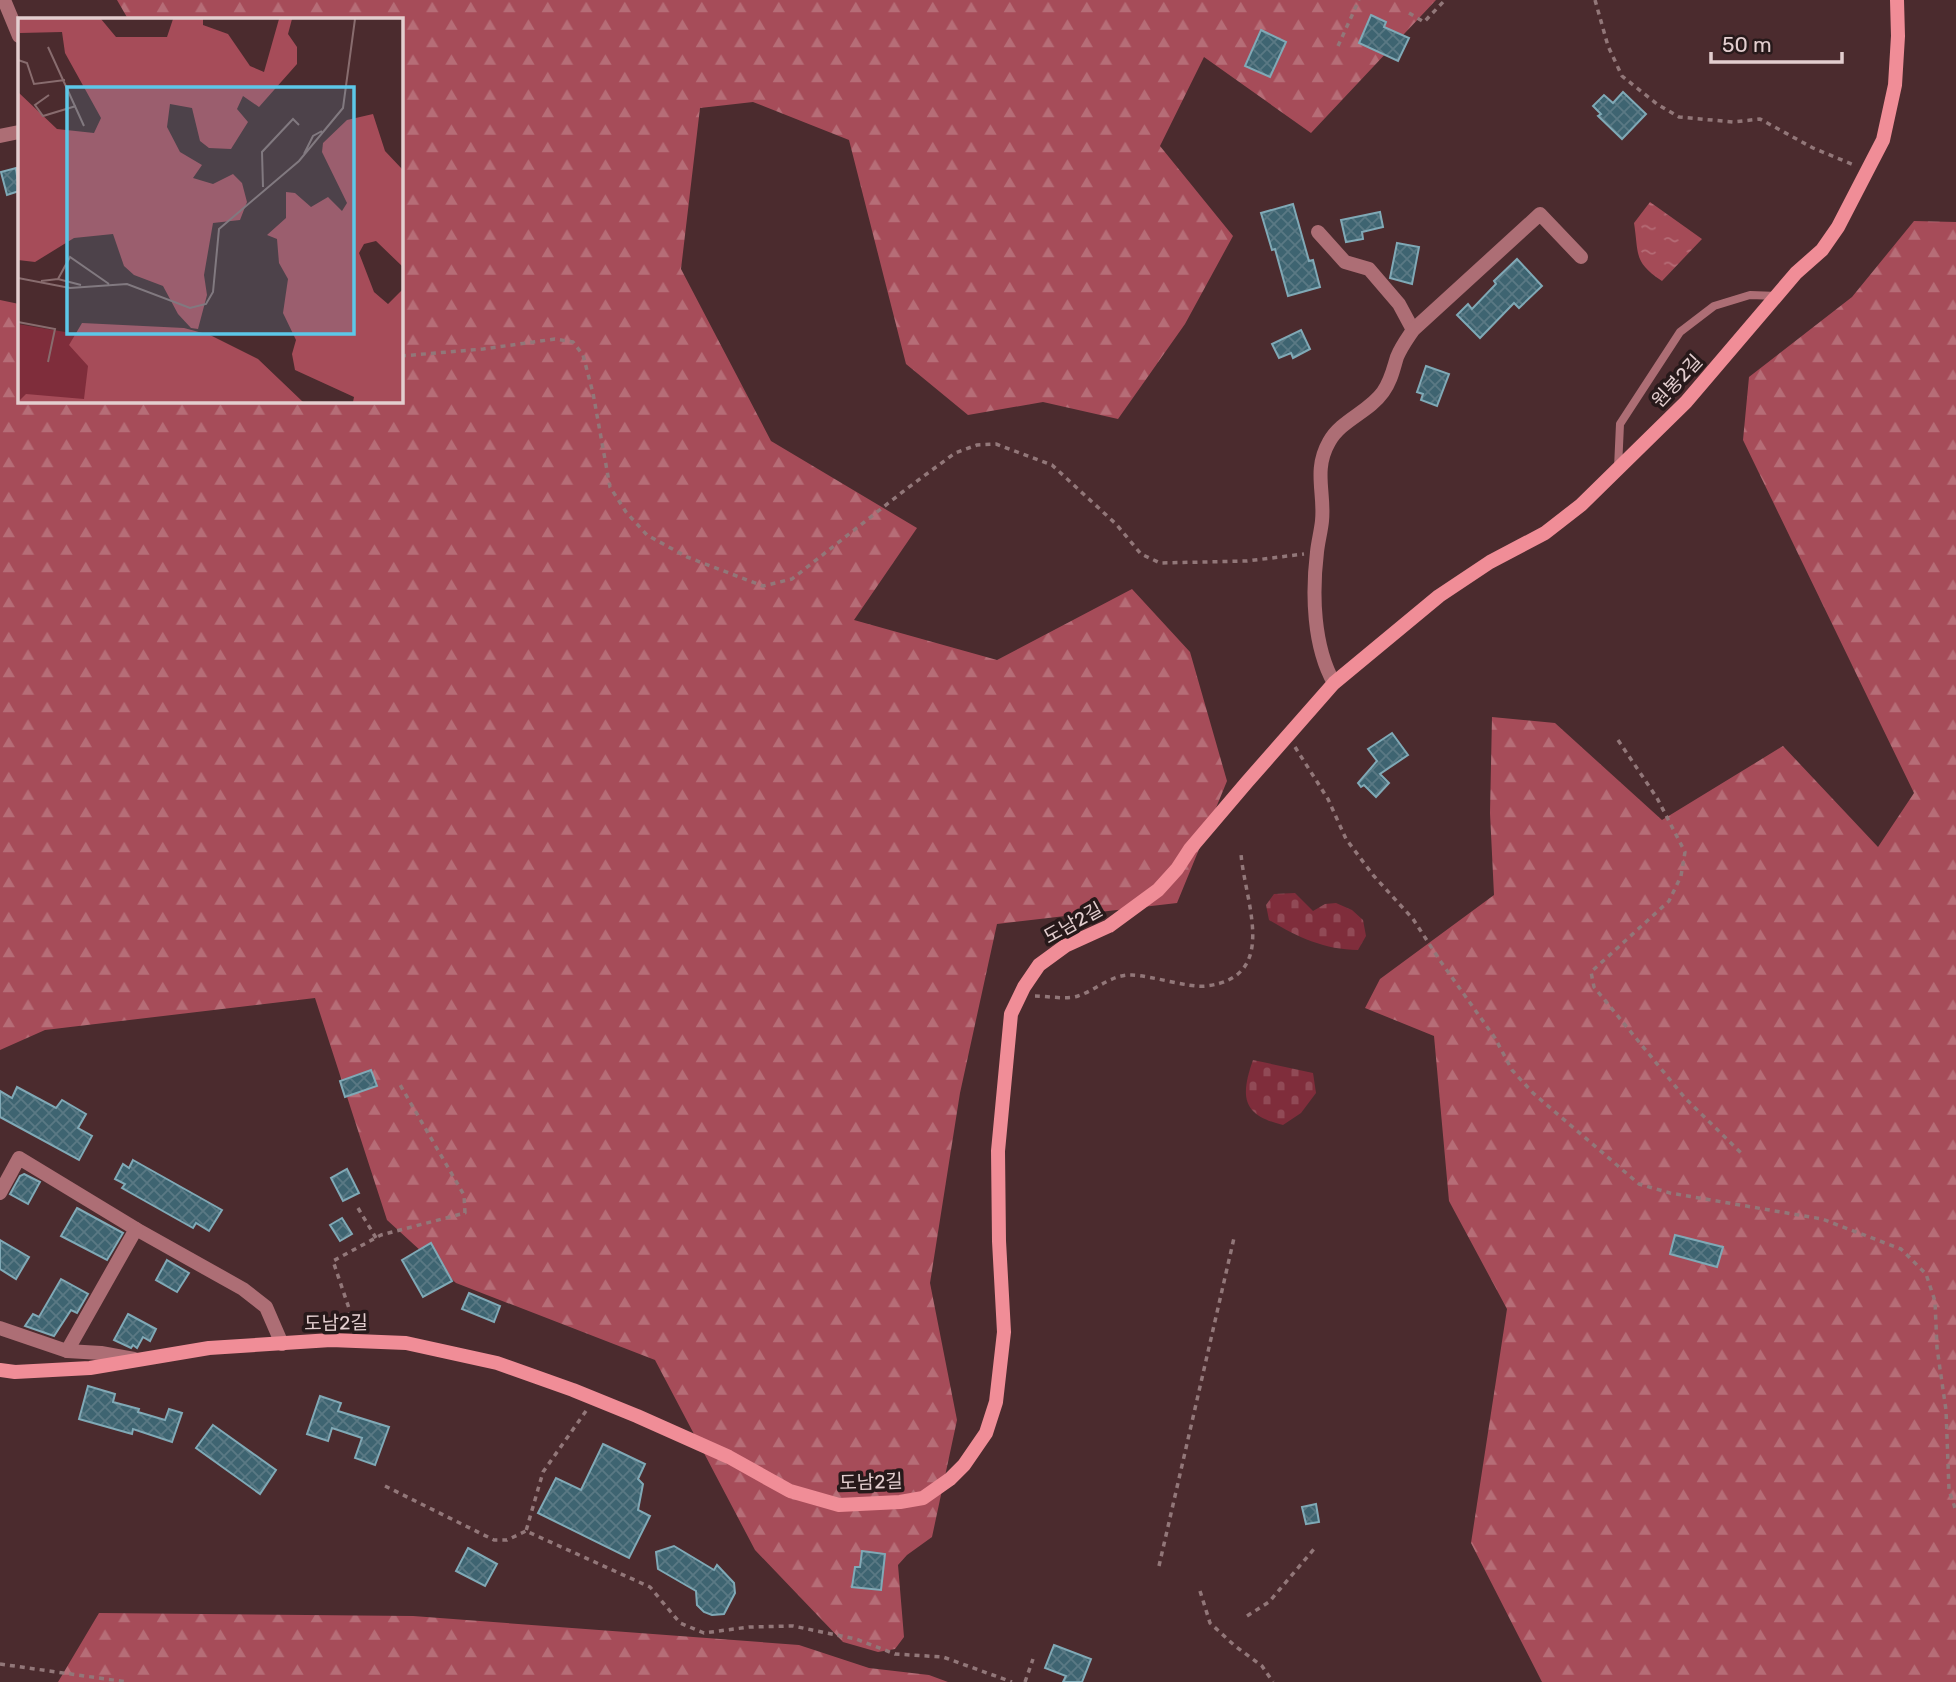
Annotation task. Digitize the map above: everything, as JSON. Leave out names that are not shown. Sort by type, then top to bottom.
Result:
[{"type":"main road","name":"원봉2길","points":[[1334,683],[1438,596],[1490,562],[1545,533],[1581,505],[1686,402],[1796,273],[1822,250],[1838,227],[1883,140],[1895,85],[1897,0]]},
{"type":"main road","name":"도남2길","points":[[135,1360],[209,1348],[331,1340],[406,1343],[496,1363],[595,1399],[729,1457],[790,1491],[839,1505],[923,1498],[950,1479],[964,1465],[986,1433],[996,1402],[1004,1332],[998,1152],[1011,1014],[1019,996],[1039,965],[1065,946],[1109,926],[1158,890],[1334,683]]},
{"type":"main road","points":[[0,1370],[15,1372],[90,1368],[135,1360]]},
{"type":"street","points":[[4,0],[18,34]]},
{"type":"street","points":[[0,136],[18,132]]},
{"type":"street","points":[[1334,683],[1319,635],[1316,610],[1317,554],[1323,519],[1319,486],[1321,460],[1329,441],[1344,424],[1382,393],[1392,377],[1402,345],[1413,330],[1540,214],[1581,257]]},
{"type":"street","points":[[1318,232],[1345,262],[1369,269],[1399,304],[1413,330]]},
{"type":"street","points":[[0,1193],[19,1158],[136,1229],[243,1289],[266,1307],[282,1344]]},
{"type":"street","points":[[66,1351],[136,1229]]},
{"type":"street","name":"도남2길","points":[[0,1328],[66,1351],[100,1353],[135,1360]]},
{"type":"lane","points":[[1618,468],[1620,424],[1680,332],[1714,306],[1750,295],[1778,296]]},
{"type":"path","points":[[1338,46],[1359,0]]},
{"type":"path","points":[[1409,13],[1424,22],[1445,0]]},
{"type":"path","points":[[1595,0],[1608,46],[1622,76],[1657,104],[1679,117],[1732,122],[1760,119],[1813,148],[1866,170]]},
{"type":"path","points":[[402,356],[483,349],[555,338],[573,342],[583,355],[610,487],[626,512],[647,535],[687,557],[763,586],[792,579],[905,489],[955,453],[977,445],[996,444],[1052,465],[1116,524],[1141,554],[1160,563],[1247,561],[1317,554]]},
{"type":"path","points":[[1288,737],[1328,799],[1346,839],[1373,875],[1413,919],[1495,1038],[1512,1070],[1533,1093],[1639,1184],[1670,1193],[1822,1219],[1901,1249],[1926,1273],[1935,1301],[1937,1348],[1946,1410],[1950,1490],[1956,1511]]},
{"type":"path","points":[[1618,740],[1657,798],[1685,852],[1681,876],[1669,901],[1591,972],[1594,987],[1685,1098],[1742,1153]]},
{"type":"path","points":[[1019,996],[1077,996],[1101,983],[1129,974],[1205,986],[1236,978],[1252,957],[1253,935],[1241,854]]},
{"type":"path","points":[[361,1341],[332,1261],[376,1238],[465,1213],[464,1195],[399,1083]]},
{"type":"path","points":[[358,1208],[376,1238]]},
{"type":"path","points":[[1159,1566],[1234,1238]]},
{"type":"path","points":[[385,1486],[494,1540],[507,1540],[526,1531],[543,1472],[595,1399]]},
{"type":"path","points":[[526,1531],[650,1587],[680,1623],[705,1633],[749,1627],[793,1626],[856,1639],[895,1654],[943,1657],[1012,1682]]},
{"type":"path","points":[[1247,1616],[1269,1602],[1314,1549]]},
{"type":"path","points":[[1200,1591],[1210,1623],[1262,1666],[1273,1682]]},
{"type":"path","points":[[1025,1682],[1033,1659]]},
{"type":"path","points":[[0,1664],[127,1682]]},
{"type":"green space","points":[[117,0],[1436,0],[1311,133],[1204,57],[1160,146],[1233,236],[1185,324],[1118,419],[1043,402],[968,415],[906,364],[849,140],[753,102],[700,108],[681,269],[771,441],[917,528],[854,620],[997,660],[1132,589],[1190,652],[1227,781],[1177,903],[997,924],[960,1093],[930,1283],[957,1420],[932,1537],[898,1565],[904,1637],[895,1649],[878,1652],[843,1642],[755,1550],[655,1360],[456,1283],[387,1220],[315,998],[45,1030],[0,1050],[0,300],[18,304],[18,402],[402,402],[402,18],[127,18]]},
{"type":"green space","points":[[1914,221],[1956,222],[1956,1682],[1542,1682],[1471,1543],[1507,1309],[1449,1201],[1434,1036],[1365,1008],[1380,979],[1494,895],[1490,813],[1492,717],[1555,723],[1662,820],[1783,746],[1878,847],[1914,793],[1743,440],[1749,377],[1852,297]]},
{"type":"green space","points":[[1295,893],[1313,911],[1325,904],[1336,903],[1352,910],[1363,920],[1366,936],[1358,950],[1334,948],[1312,941],[1269,920],[1266,905],[1274,894]]},
{"type":"green space","points":[[1253,1060],[1313,1073],[1316,1093],[1301,1113],[1283,1125],[1259,1116],[1248,1103],[1246,1084]]},
{"type":"green space","points":[[99,1613],[413,1616],[799,1645],[869,1668],[929,1675],[948,1682],[58,1682]]},
{"type":"water","points":[[1650,202],[1702,239],[1662,281],[1646,268],[1637,250],[1634,223]]},
{"type":"building","points":[[1371,15],[1386,22],[1384,27],[1409,38],[1398,61],[1359,43]]},
{"type":"building","points":[[1261,30],[1286,42],[1270,77],[1245,66]]},
{"type":"building","points":[[1623,92],[1646,114],[1622,139],[1598,116],[1601,114],[1593,106],[1604,95],[1613,103]]},
{"type":"building","points":[[16,168],[18,191],[7,195],[1,172]]},
{"type":"building","points":[[1293,204],[1309,261],[1313,260],[1320,287],[1288,296],[1275,249],[1272,250],[1261,213]]},
{"type":"building","points":[[1380,212],[1383,227],[1362,232],[1363,239],[1346,242],[1341,220]]},
{"type":"building","points":[[1397,243],[1419,247],[1412,284],[1390,278]]},
{"type":"building","points":[[1517,259],[1542,286],[1519,308],[1514,303],[1480,338],[1457,315],[1468,304],[1472,309],[1496,284],[1494,281]]},
{"type":"building","points":[[1301,330],[1310,349],[1293,358],[1291,353],[1279,358],[1272,344]]},
{"type":"building","points":[[1426,366],[1449,374],[1437,406],[1421,400],[1423,394],[1417,392]]},
{"type":"building","points":[[1392,733],[1408,755],[1380,774],[1389,783],[1376,797],[1364,785],[1361,787],[1358,783],[1377,761],[1368,749]]},
{"type":"building","points":[[371,1070],[377,1086],[345,1097],[340,1081]]},
{"type":"building","points":[[17,1087],[56,1108],[62,1100],[86,1114],[78,1128],[92,1136],[79,1160],[0,1117],[0,1091],[12,1098]]},
{"type":"building","points":[[133,1160],[222,1210],[209,1231],[196,1223],[193,1228],[122,1188],[125,1184],[115,1179],[123,1164],[129,1168]]},
{"type":"building","points":[[347,1169],[359,1193],[343,1201],[331,1178]]},
{"type":"building","points":[[24,1174],[40,1182],[28,1204],[10,1194],[20,1176]]},
{"type":"building","points":[[77,1208],[123,1233],[107,1260],[61,1236]]},
{"type":"building","points":[[342,1218],[352,1234],[340,1241],[330,1225]]},
{"type":"building","points":[[1675,1235],[1723,1247],[1717,1267],[1670,1254]]},
{"type":"building","points":[[0,1240],[29,1257],[16,1279],[0,1269]]},
{"type":"building","points":[[431,1243],[452,1281],[423,1297],[402,1260]]},
{"type":"building","points":[[167,1260],[189,1273],[177,1292],[156,1280]]},
{"type":"building","points":[[61,1279],[88,1294],[77,1313],[71,1310],[54,1336],[25,1326],[33,1314],[39,1317]]},
{"type":"building","points":[[469,1293],[500,1306],[494,1322],[462,1309]]},
{"type":"building","points":[[128,1314],[156,1329],[150,1341],[143,1337],[137,1348],[114,1340]]},
{"type":"building","points":[[88,1386],[115,1394],[113,1402],[165,1420],[169,1409],[182,1413],[172,1442],[133,1429],[132,1434],[79,1419]]},
{"type":"building","points":[[320,1396],[341,1403],[338,1411],[389,1427],[375,1465],[355,1458],[362,1438],[332,1428],[328,1441],[307,1434]]},
{"type":"building","points":[[213,1425],[276,1470],[260,1494],[196,1448]]},
{"type":"building","points":[[603,1444],[645,1464],[638,1479],[643,1484],[638,1510],[650,1516],[629,1558],[538,1513],[556,1478],[581,1490]]},
{"type":"building","points":[[1316,1504],[1319,1522],[1306,1524],[1302,1507]]},
{"type":"building","points":[[674,1546],[714,1570],[717,1565],[734,1583],[735,1593],[724,1614],[712,1615],[704,1612],[697,1605],[696,1591],[658,1569],[656,1552]]},
{"type":"building","points":[[468,1548],[497,1564],[485,1586],[456,1571]]},
{"type":"building","points":[[862,1551],[885,1554],[881,1590],[852,1587],[855,1567],[860,1567]]},
{"type":"building","points":[[1054,1645],[1091,1659],[1082,1682],[1063,1682],[1066,1676],[1045,1668]]}]
